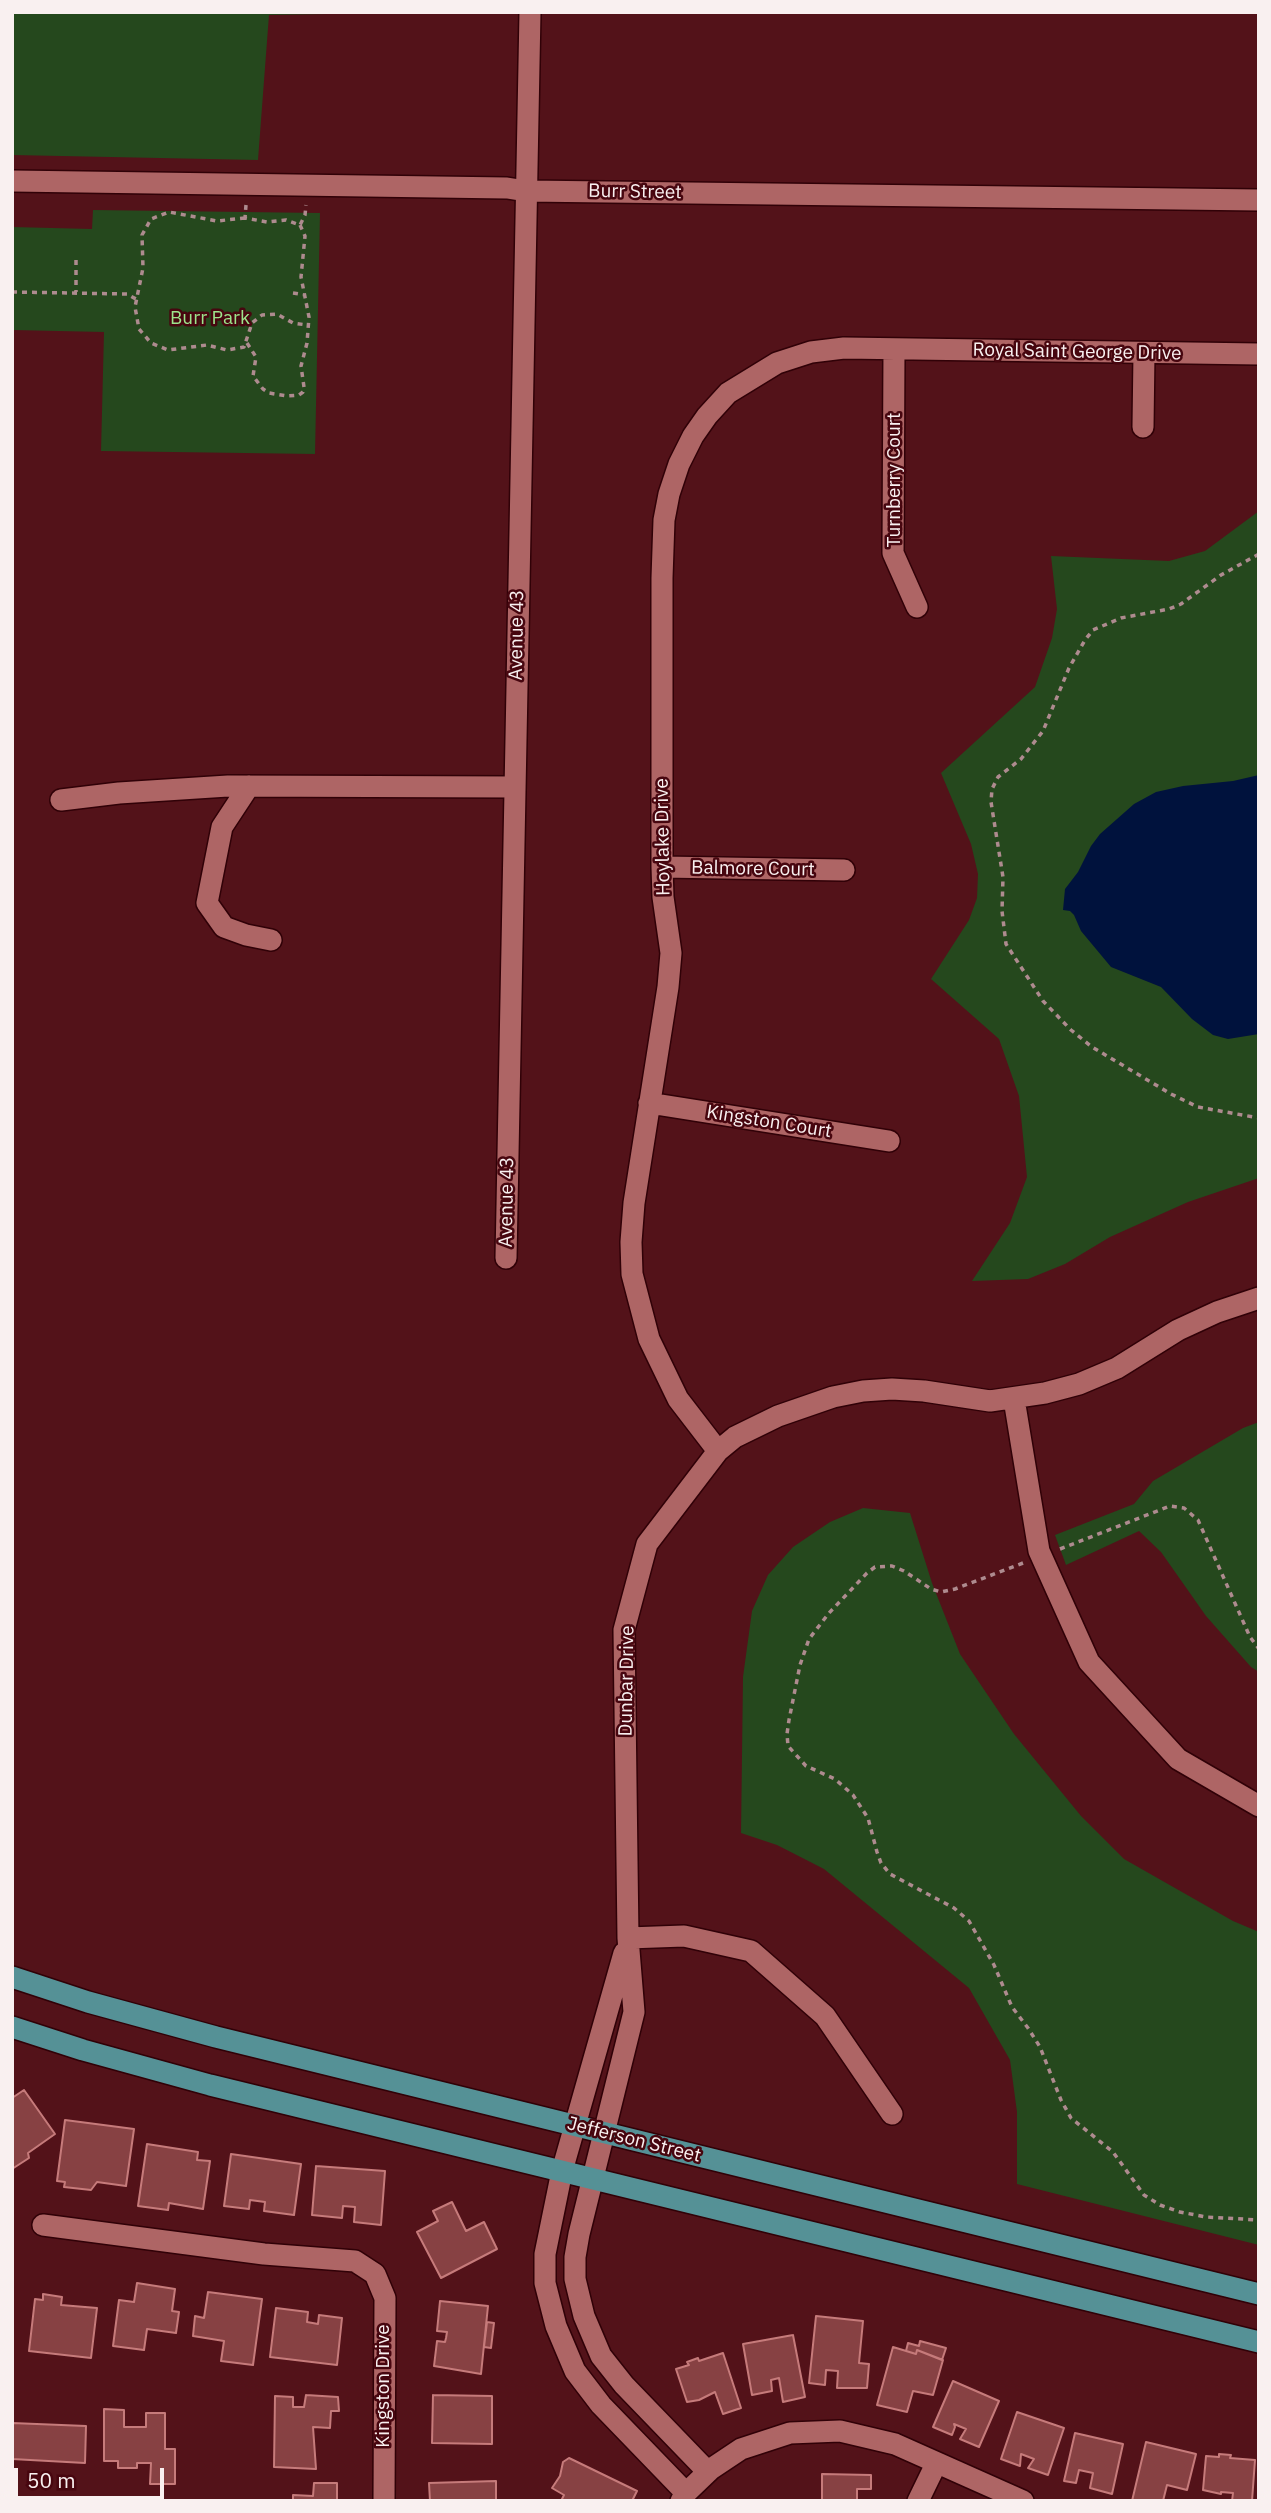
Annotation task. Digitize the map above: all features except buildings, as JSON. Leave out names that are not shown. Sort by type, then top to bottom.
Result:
[{"type":"main road","name":"Jefferson Street","points":[[12,1977],[88,2002],[216,2037],[1259,2294]]},
{"type":"main road","points":[[12,2027],[83,2050],[197,2081],[1259,2342]]},
{"type":"street","name":"Avenue 43","points":[[506,1258],[530,12]]},
{"type":"street","name":"Burr Street","points":[[12,181],[494,188],[526,191],[1259,200]]},
{"type":"street","name":"Hoylake Drive","points":[[718,1451],[678,1399],[662,1369],[649,1339],[632,1274],[634,1203],[668,988],[671,953],[663,897],[662,867],[663,543],[669,494],[679,464],[693,436],[728,393],[777,363],[822,351],[844,348],[894,349]]},
{"type":"street","name":"Royal Saint George Drive","points":[[894,349],[1259,354]]},
{"type":"street","name":"Turnberry Court","points":[[894,349],[892,552],[917,607]]},
{"type":"street","points":[[1143,353],[1143,426]]},
{"type":"street","points":[[61,800],[119,793],[249,786],[514,787]]},
{"type":"street","points":[[249,786],[222,827],[207,903],[224,927],[271,940]]},
{"type":"street","name":"Balmore Court","points":[[662,867],[844,870]]},
{"type":"street","name":"Kingston Court","points":[[649,1103],[889,1141]]},
{"type":"street","name":"Dunbar Drive","points":[[693,2487],[624,2385],[601,2356],[584,2316],[575,2279],[575,2257],[634,2012],[628,1938],[624,1630],[647,1544],[718,1451],[735,1437],[778,1416],[833,1397],[863,1391],[924,1391],[989,1401],[1014,1399],[1079,1384],[1117,1368],[1188,1325],[1259,1298]]},
{"type":"street","points":[[1014,1399],[1041,1556],[1089,1662],[1178,1759],[1259,1806]]},
{"type":"street","points":[[628,1938],[684,1936],[751,1951],[825,2016],[892,2114]]},
{"type":"street","name":"Dunbar Drive","points":[[628,1938],[562,2171],[545,2254],[545,2283],[556,2326],[575,2371],[601,2405],[693,2487]]},
{"type":"street","name":"Kingston Drive","points":[[43,2225],[264,2254],[355,2261],[375,2274],[385,2298],[384,2501]]},
{"type":"street","points":[[693,2487],[741,2449],[790,2433],[840,2431],[895,2444],[1023,2501]]},
{"type":"street","points":[[918,2501],[936,2464]]},
{"type":"path","points":[[245,218],[246,203]]},
{"type":"path","points":[[299,225],[305,215],[306,204]]},
{"type":"path","points":[[247,343],[256,357],[253,376],[263,389],[277,395],[299,396],[304,387],[301,366],[307,343],[308,307],[301,277],[305,236],[299,225],[286,220],[211,220],[169,212],[150,219],[142,235],[143,268],[136,299],[136,316],[139,329],[156,346],[168,350],[207,345],[227,350],[239,349],[247,343],[250,327],[262,315],[277,314],[293,323],[307,325]]},
{"type":"path","points":[[76,260],[76,293]]},
{"type":"path","points":[[12,292],[127,294],[136,299]]},
{"type":"path","points":[[293,293],[305,295]]},
{"type":"path","points":[[1259,554],[1222,575],[1181,604],[1169,609],[1121,618],[1093,630],[1069,668],[1043,731],[1021,758],[998,777],[992,789],[991,802],[1003,877],[1002,911],[1006,944],[1043,1001],[1070,1030],[1092,1047],[1171,1094],[1198,1107],[1259,1118]]},
{"type":"path","points":[[1259,1648],[1250,1637],[1198,1520],[1184,1508],[1178,1505],[1170,1506],[955,1589],[941,1592],[892,1566],[874,1567],[809,1639],[800,1665],[787,1734],[788,1746],[806,1766],[835,1779],[853,1795],[869,1818],[881,1863],[890,1874],[954,1908],[969,1921],[994,1965],[1012,2007],[1040,2047],[1072,2118],[1114,2152],[1144,2195],[1160,2205],[1180,2212],[1206,2217],[1259,2220]]},
{"type":"green space","points":[[12,12],[446,12],[269,15],[258,160],[12,155]]},
{"type":"green space","name":"Burr Park","points":[[93,210],[320,213],[315,454],[101,451],[104,332],[12,330],[12,227],[92,229]]},
{"type":"green space","points":[[1259,511],[1259,1178],[1188,1202],[1110,1237],[1065,1264],[1028,1279],[972,1281],[1010,1223],[1027,1177],[1019,1096],[999,1039],[931,979],[969,920],[977,898],[978,874],[971,844],[941,773],[1035,687],[1052,638],[1057,609],[1051,556],[1169,561],[1205,551]]},
{"type":"green space","points":[[1259,1422],[1259,1672],[1251,1667],[1206,1616],[1161,1552],[1139,1531],[1066,1565],[1055,1535],[1134,1504],[1153,1481],[1243,1428]]},
{"type":"green space","points":[[863,1508],[910,1513],[932,1583],[960,1654],[1014,1734],[1081,1816],[1124,1859],[1233,1921],[1259,1932],[1259,2245],[1017,2184],[1017,2112],[1010,2060],[969,1988],[824,1869],[777,1845],[741,1833],[743,1677],[752,1611],[768,1575],[793,1547],[830,1522]]},
{"type":"water","points":[[1259,775],[1259,1034],[1228,1039],[1213,1035],[1192,1019],[1161,987],[1111,967],[1081,931],[1074,915],[1063,910],[1065,889],[1100,834],[1134,804],[1156,792]]}]
